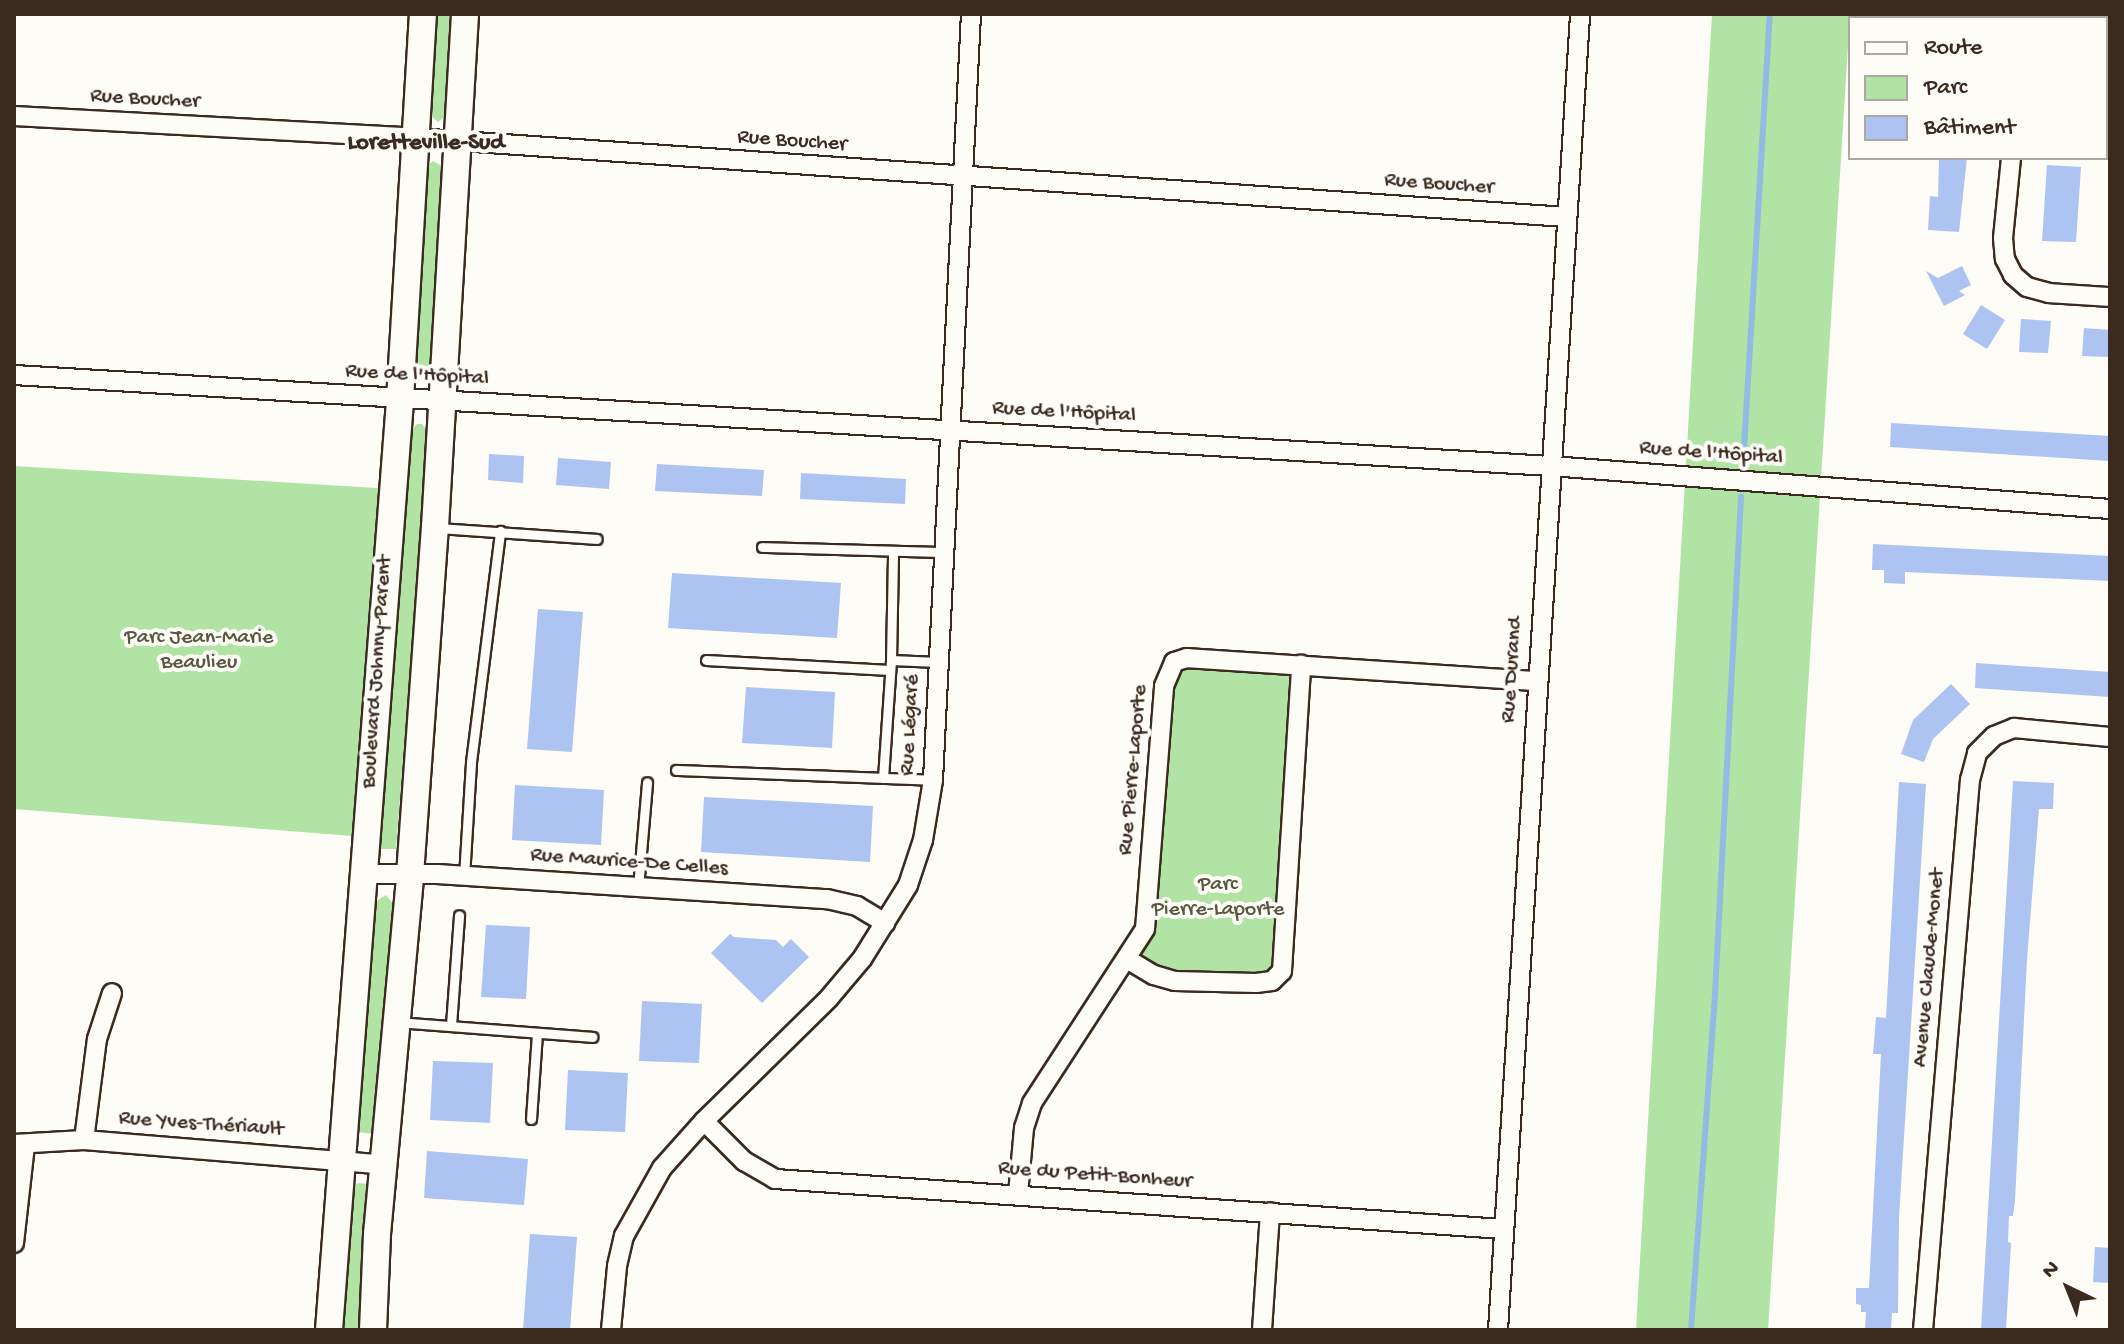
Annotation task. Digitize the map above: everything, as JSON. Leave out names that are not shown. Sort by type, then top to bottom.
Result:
[{"type":"street","name":"Boulevard Johnny-Parent","points":[[329,1330],[400,400],[423,14]]},
{"type":"street","points":[[373,1330],[435,527],[465,14]]},
{"type":"street","name":"Rue Légaré","points":[[611,1330],[617,1266],[624,1236],[662,1168],[704,1121],[829,998],[862,959],[908,885],[923,840],[933,780],[971,14]]},
{"type":"street","name":"Rue Durand","points":[[1498,1330],[1536,681],[1580,14]]},
{"type":"street","name":"Rue Boucher","points":[[14,116],[416,138],[963,178],[1567,217]]},
{"type":"street","points":[[2011,160],[2003,238],[2005,259],[2013,275],[2027,287],[2049,293],[2110,297]]},
{"type":"street","name":"Rue de l'Hôpital","points":[[14,375],[1551,466],[2110,509]]},
{"type":"street","name":"Rue Pierre-Laporte","points":[[1018,1194],[1024,1128],[1032,1103],[1145,929],[1167,672],[1174,662],[1187,658],[1536,681]]},
{"type":"street","points":[[1127,959],[1154,975],[1175,981],[1256,983],[1272,981],[1282,971],[1301,665]]},
{"type":"street","name":"Avenue Claude-Monet","points":[[1923,1330],[1970,780],[1977,753],[1994,736],[2014,728],[2110,737]]},
{"type":"street","name":"Rue Maurice-De Celles","points":[[363,874],[464,877],[827,899],[857,906],[885,923]]},
{"type":"street","points":[[84,1140],[97,1039],[112,993]]},
{"type":"street","name":"Rue du Petit-Bonheur","points":[[704,1121],[744,1161],[775,1179],[1503,1229]]},
{"type":"street","name":"Rue Yves-Thériault","points":[[20,1145],[84,1140],[385,1165]]},
{"type":"street","points":[[14,1243],[20,1145]]},
{"type":"street","points":[[1262,1330],[1270,1212]]},
{"type":"lane","points":[[435,527],[597,539]]},
{"type":"lane","points":[[464,877],[471,762],[500,531]]},
{"type":"lane","points":[[762,547],[944,552]]},
{"type":"lane","points":[[883,778],[893,551]]},
{"type":"lane","points":[[706,660],[890,665],[938,662]]},
{"type":"lane","points":[[676,770],[933,780]]},
{"type":"lane","points":[[638,888],[647,782]]},
{"type":"lane","points":[[451,1025],[459,915]]},
{"type":"lane","points":[[398,1022],[592,1037]]},
{"type":"lane","points":[[531,1119],[537,1034]]},
{"type":"green space","points":[[435,14],[453,14],[446,116],[438,122],[429,114]]},
{"type":"green space","points":[[1712,14],[1850,14],[1768,1330],[1636,1330]]},
{"type":"green space","points":[[433,161],[444,167],[432,371],[424,378],[419,376],[414,366],[425,168]]},
{"type":"green space","points":[[417,424],[422,424],[428,432],[396,849],[380,849],[410,432]]},
{"type":"green space","name":"Parc Jean-Marie Beaulieu","points":[[14,466],[392,489],[365,837],[14,809]]},
{"type":"green space","name":"Parc Pierre-Laporte","points":[[1174,662],[1301,665],[1285,953],[1272,981],[1175,981],[1127,959],[1145,929]]},
{"type":"green space","points":[[386,895],[393,904],[374,1134],[357,1132],[375,902]]},
{"type":"green space","points":[[358,1183],[368,1184],[371,1190],[360,1330],[342,1330],[353,1187]]},
{"type":"building","points":[[1939,160],[1967,160],[1959,232],[1928,230],[1930,196],[1938,197]]},
{"type":"building","points":[[2047,165],[2081,167],[2076,242],[2042,241]]},
{"type":"building","points":[[1962,266],[1971,285],[1959,291],[1965,295],[1944,306],[1926,271],[1938,278]]},
{"type":"building","points":[[1981,305],[2005,320],[1987,349],[1963,334]]},
{"type":"building","points":[[2021,319],[2051,321],[2048,353],[2019,352]]},
{"type":"building","points":[[2084,328],[2110,330],[2110,357],[2082,356]]},
{"type":"building","points":[[1891,423],[2110,436],[2110,461],[1890,447]]},
{"type":"building","points":[[489,454],[524,456],[523,483],[488,480]]},
{"type":"building","points":[[558,458],[611,462],[609,489],[556,485]]},
{"type":"building","points":[[657,464],[764,470],[762,496],[655,491]]},
{"type":"building","points":[[801,473],[906,479],[905,504],[800,499]]},
{"type":"building","points":[[1873,544],[2110,556],[2110,581],[1905,572],[1905,584],[1884,583],[1884,570],[1872,570]]},
{"type":"building","points":[[672,573],[841,583],[837,638],[668,628]]},
{"type":"building","points":[[538,609],[583,612],[572,752],[527,749]]},
{"type":"building","points":[[1976,663],[2110,672],[2110,697],[1975,688]]},
{"type":"building","points":[[1951,684],[1970,704],[1933,739],[1924,762],[1901,754],[1913,720]]},
{"type":"building","points":[[746,687],[835,692],[832,748],[742,743]]},
{"type":"building","points":[[2013,781],[2054,783],[2053,809],[2039,809],[2027,959],[2015,1201],[2013,1216],[2009,1216],[2008,1242],[2011,1243],[2006,1330],[1981,1330]]},
{"type":"building","points":[[1899,782],[1926,784],[1899,1217],[1898,1313],[1892,1313],[1891,1330],[1865,1330],[1866,1312],[1861,1312],[1861,1305],[1856,1304],[1856,1288],[1869,1288],[1881,1054],[1873,1054],[1876,1017],[1886,1018]]},
{"type":"building","points":[[515,785],[604,790],[601,845],[512,840]]},
{"type":"building","points":[[704,797],[873,806],[870,862],[701,852]]},
{"type":"building","points":[[486,925],[530,927],[526,999],[481,997]]},
{"type":"building","points":[[730,934],[734,937],[776,940],[783,947],[791,939],[809,957],[762,1003],[711,953]]},
{"type":"building","points":[[642,1001],[702,1004],[699,1063],[639,1061]]},
{"type":"building","points":[[433,1061],[493,1063],[490,1123],[430,1120]]},
{"type":"building","points":[[568,1070],[628,1073],[625,1132],[565,1130]]},
{"type":"building","points":[[427,1151],[528,1159],[524,1205],[424,1198]]},
{"type":"building","points":[[530,1234],[577,1237],[570,1330],[523,1330]]},
{"type":"building","points":[[2095,1247],[2110,1248],[2110,1283],[2093,1282]]},
{"type":"waterway","points":[[1743,465],[1770,14]]},
{"type":"waterway","points":[[1691,1330],[1715,994],[1741,497]]},
{"type":"district","name":"Loretteville-Sud","points":[[426,144]]}]
